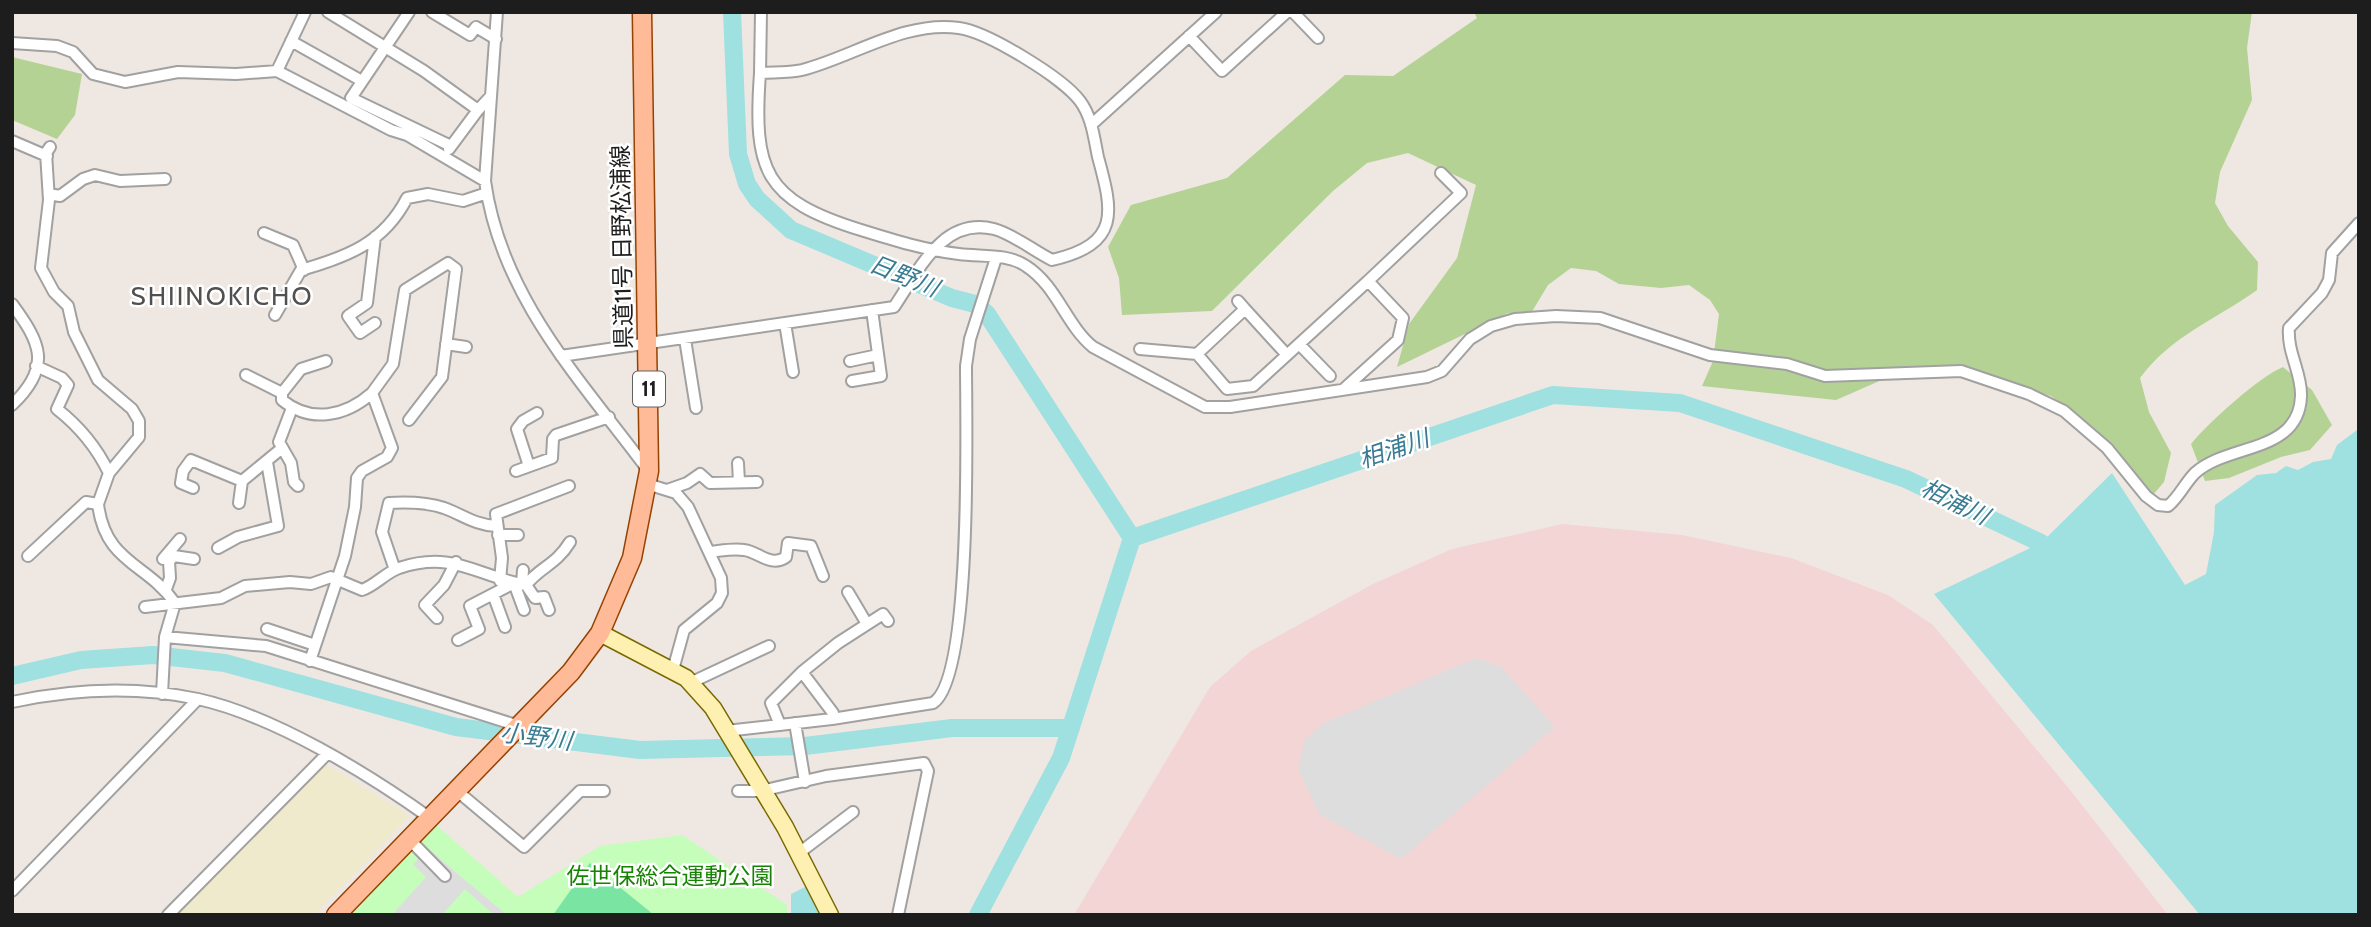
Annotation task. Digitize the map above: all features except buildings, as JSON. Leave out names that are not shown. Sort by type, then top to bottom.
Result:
[{"type":"main road","name":"県道11号 日野松浦線","points":[[336,915],[413,844],[430,818],[571,672],[600,633],[632,558],[648,478],[649,343],[642,12]]},
{"type":"street","points":[[276,71],[305,12]]},
{"type":"street","points":[[328,12],[478,110]]},
{"type":"street","points":[[409,12],[351,98],[451,146]]},
{"type":"street","points":[[432,12],[470,35],[476,27],[495,40]]},
{"type":"street","points":[[497,12],[485,181],[523,300],[561,356],[609,417],[648,478],[676,493],[688,507],[721,578],[722,593],[707,613],[684,630],[673,670]]},
{"type":"street","points":[[761,12],[758,140],[772,177],[784,195],[802,209],[930,254],[1008,257],[1026,266],[1041,279],[1083,339],[1093,348],[1205,407],[1230,407],[1427,377],[1454,359],[1470,339],[1491,326],[1515,319],[1556,316],[1600,318],[1710,355],[1787,364],[1825,376],[1961,371],[1993,381],[2064,411],[2107,448],[2146,496],[2158,505],[2168,506],[2196,472],[2279,438],[2290,426],[2300,409],[2302,393],[2288,346],[2289,328],[2322,293],[2329,280],[2332,253],[2359,223]]},
{"type":"street","points":[[1091,125],[1216,12]]},
{"type":"street","points":[[1189,36],[1222,71],[1287,12]]},
{"type":"street","points":[[1293,12],[1318,38]]},
{"type":"street","points":[[561,356],[894,307],[930,254],[947,235],[973,229],[994,229],[1052,260],[1088,247],[1103,232],[1111,201],[1091,125],[1080,101],[1051,76],[988,36],[960,28],[932,27],[800,71],[760,73]]},
{"type":"street","points":[[291,41],[362,81]]},
{"type":"street","points":[[12,43],[57,46],[73,52],[93,74],[125,82],[178,72],[236,74],[276,71],[444,157],[485,181]]},
{"type":"street","points":[[444,157],[491,96]]},
{"type":"street","points":[[12,141],[48,152],[49,194],[41,268],[54,292],[68,306],[74,332],[98,380],[132,409],[139,421],[139,437],[110,473],[98,504],[106,538],[138,571],[164,587],[175,603]]},
{"type":"street","points":[[1140,349],[1197,354],[1227,389],[1254,386],[1461,193],[1441,173]]},
{"type":"street","points":[[49,194],[60,196],[83,179],[95,175],[120,181],[165,179]]},
{"type":"street","points":[[275,315],[304,270],[332,262],[362,248],[395,221],[407,198],[428,194],[463,201],[487,193]]},
{"type":"street","points":[[264,233],[293,245],[304,270]]},
{"type":"street","points":[[375,237],[371,259],[372,284],[367,303],[345,312],[360,333],[375,323]]},
{"type":"street","points":[[727,734],[933,703],[941,698],[956,642],[965,559],[966,366],[970,339],[996,258]]},
{"type":"street","points":[[326,361],[301,369],[282,393],[282,400],[292,408],[320,415],[338,414],[359,404],[372,393],[393,364],[404,290],[448,263],[456,269],[442,377],[416,418]]},
{"type":"street","points":[[1345,388],[1398,340],[1403,318],[1368,281]]},
{"type":"street","points":[[12,304],[35,335],[38,353],[36,366],[22,395],[12,404]]},
{"type":"street","points":[[1197,354],[1242,305],[1287,355]]},
{"type":"street","points":[[852,381],[878,379],[881,376],[872,310]]},
{"type":"street","points":[[785,323],[793,372]]},
{"type":"street","points":[[685,339],[696,408]]},
{"type":"street","points":[[446,344],[466,347]]},
{"type":"street","points":[[1299,344],[1330,376]]},
{"type":"street","points":[[850,360],[878,355]]},
{"type":"street","points":[[36,366],[62,377],[68,385],[57,409],[78,426],[98,450],[110,473]]},
{"type":"street","points":[[246,375],[282,393]]},
{"type":"street","points":[[310,661],[337,580],[355,508],[357,478],[362,471],[387,457],[392,448],[372,393]]},
{"type":"street","points":[[292,408],[279,442],[291,463],[294,482],[298,486]]},
{"type":"street","points":[[529,466],[517,439],[517,429],[523,421],[537,412]]},
{"type":"street","points":[[516,471],[552,458],[552,439],[556,435],[609,417]]},
{"type":"street","points":[[239,503],[242,481],[281,449]]},
{"type":"street","points":[[193,488],[181,483],[183,471],[191,460],[242,481]]},
{"type":"street","points":[[218,548],[238,537],[278,526],[267,461]]},
{"type":"street","points":[[703,462],[706,479]]},
{"type":"street","points":[[738,463],[739,482]]},
{"type":"street","points":[[667,490],[687,483],[700,474],[710,483],[757,482]]},
{"type":"street","points":[[500,580],[502,558],[496,514],[502,509],[535,502],[544,494],[569,486]]},
{"type":"street","points":[[28,556],[86,502],[98,504]]},
{"type":"street","points":[[395,570],[383,532],[389,503],[413,502],[444,508],[465,520],[518,535]]},
{"type":"street","points":[[164,587],[162,559],[180,539]]},
{"type":"street","points":[[458,640],[479,629],[470,606],[521,584],[552,565],[570,542]]},
{"type":"street","points":[[709,552],[746,549],[774,561],[786,557],[788,543],[811,545],[823,576]]},
{"type":"street","points":[[164,587],[170,578],[169,561],[174,556],[194,559]]},
{"type":"street","points":[[437,618],[425,605],[444,585],[456,562]]},
{"type":"street","points":[[145,607],[221,598],[245,586],[289,582],[311,584],[331,578],[362,590],[395,570],[423,564],[456,562],[500,580],[521,584],[535,598],[544,597],[549,610]]},
{"type":"street","points":[[523,569],[521,584],[524,610]]},
{"type":"street","points":[[848,592],[867,624]]},
{"type":"street","points":[[493,594],[505,627]]},
{"type":"street","points":[[162,691],[165,639],[175,603]]},
{"type":"street","points":[[780,725],[771,703],[802,672],[883,614],[888,621]]},
{"type":"street","points":[[267,629],[316,645]]},
{"type":"street","points":[[600,633],[673,670],[690,682],[713,708],[799,852],[830,915]]},
{"type":"street","points":[[165,639],[266,646],[519,726]]},
{"type":"street","points":[[690,682],[769,646]]},
{"type":"street","points":[[802,672],[833,713],[832,719]]},
{"type":"street","points":[[12,702],[49,694],[91,691],[162,691],[198,699],[242,713],[327,754],[378,781],[430,818]]},
{"type":"street","points":[[12,891],[198,699]]},
{"type":"street","points":[[795,724],[805,782]]},
{"type":"street","points":[[168,915],[327,754]]},
{"type":"street","points":[[738,791],[924,763],[928,771],[898,915]]},
{"type":"street","points":[[456,790],[524,847],[580,791],[604,791]]},
{"type":"street","points":[[799,852],[853,812]]},
{"type":"street","points":[[413,844],[445,876]]},
{"type":"shaded area","points":[[1562,524],[1682,535],[1791,558],[1888,595],[1933,625],[2071,791],[2168,915],[1074,915],[1210,687],[1251,651],[1373,584],[1452,549]]},
{"type":"shaded area","points":[[1476,658],[1501,667],[1555,727],[1401,859],[1319,814],[1298,768],[1305,740],[1322,724]]},
{"type":"shaded area","points":[[325,764],[410,816],[314,915],[172,915]]},
{"type":"shaded area","points":[[429,849],[507,915],[494,915],[465,889],[442,915],[392,915],[426,877],[413,864]]},
{"type":"green space","points":[[1474,12],[2252,12],[2247,48],[2252,100],[2220,172],[2215,203],[2228,226],[2258,262],[2257,290],[2165,351],[2140,378],[2149,412],[2171,453],[2164,482],[2153,495],[2113,460],[2085,421],[2051,396],[1986,376],[1891,376],[1836,400],[1702,386],[1713,361],[1719,314],[1710,300],[1689,285],[1661,288],[1619,284],[1596,271],[1571,268],[1548,285],[1527,320],[1508,313],[1397,367],[1409,324],[1457,258],[1476,185],[1408,153],[1367,163],[1333,191],[1212,311],[1122,315],[1119,278],[1108,247],[1131,205],[1227,178],[1345,75],[1393,76],[1477,18]]},
{"type":"green space","points":[[12,57],[82,74],[75,115],[57,139],[12,120]]},
{"type":"green space","points":[[2283,367],[2312,390],[2332,425],[2310,450],[2281,457],[2229,478],[2205,481],[2191,444],[2234,401]]},
{"type":"green space","name":"佐世保総合運動公園","points":[[434,823],[518,897],[600,846],[682,835],[787,905],[787,915],[347,915]]},
{"type":"green space","points":[[590,863],[654,915],[553,915]]},
{"type":"water","points":[[2359,422],[2359,915],[2200,915],[1934,594],[2041,543],[2112,473],[2185,585],[2206,574],[2214,532],[2215,505],[2257,475],[2276,473],[2286,466],[2298,470],[2313,462],[2331,459],[2337,445],[2357,430]]},
{"type":"water","points":[[811,884],[820,915],[791,915],[791,894]]},
{"type":"waterway","name":"日野川","points":[[732,12],[738,154],[747,184],[757,199],[791,230],[952,298],[975,304],[987,314],[1132,538]]},
{"type":"waterway","name":"相浦川","points":[[978,915],[1061,758],[1132,538],[1553,395],[1680,403],[1906,479],[2041,543]]},
{"type":"waterway","name":"小野川","points":[[12,676],[81,660],[153,655],[225,663],[456,727],[640,750],[805,746],[952,728],[1071,728]]},
{"type":"district","name":"SHIINOKICHO","points":[[222,296]]}]
